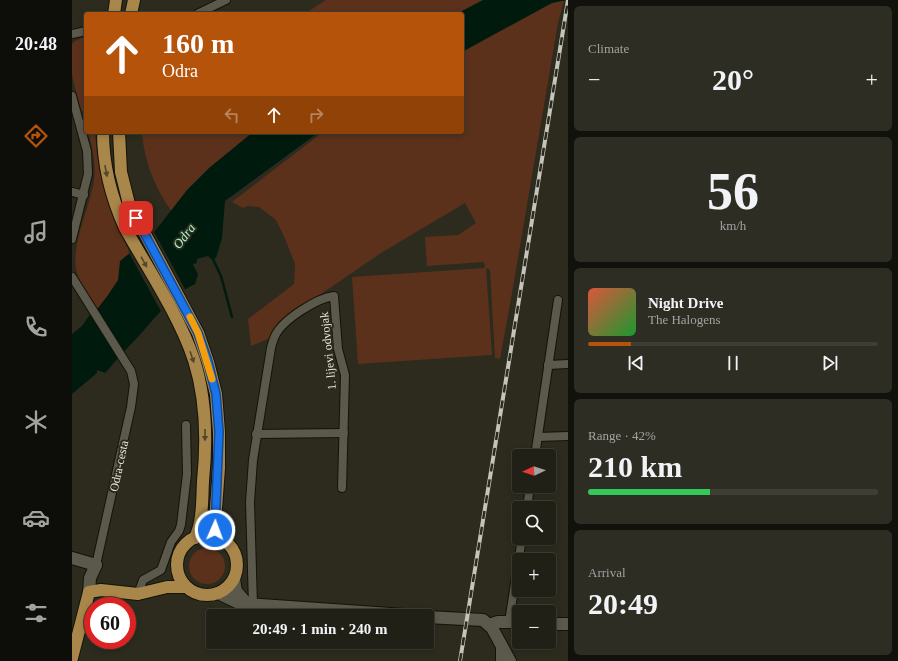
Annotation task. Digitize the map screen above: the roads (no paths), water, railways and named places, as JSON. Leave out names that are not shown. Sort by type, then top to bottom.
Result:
[{"type":"main road","points":[[114,12],[116,0]]},
{"type":"main road","points":[[131,12],[134,0]]},
{"type":"main road","points":[[103,134],[105,168],[117,212],[124,228],[177,321],[198,373],[205,431],[200,522],[194,538]]},
{"type":"main road","points":[[119,134],[124,188],[136,218],[187,312],[200,341],[216,394],[219,432],[219,460],[215,530],[218,538]]},
{"type":"main road","points":[[154,589],[170,576],[185,545],[194,538],[206,535],[225,541],[234,552],[237,565],[234,579],[236,590],[250,604]]},
{"type":"main road","points":[[72,558],[96,565]]},
{"type":"main road","points":[[178,561],[180,578],[186,587],[199,594],[211,595],[225,590],[234,579]]},
{"type":"main road","name":"Odra-cesta","points":[[72,658],[89,592],[90,578],[96,565]]},
{"type":"main road","points":[[89,592],[101,590],[138,594],[167,587],[186,587]]},
{"type":"main road","points":[[218,593],[239,603],[320,609]]},
{"type":"main road","points":[[434,617],[480,620],[489,624],[512,622]]},
{"type":"main road","points":[[489,624],[510,661]]},
{"type":"main road","points":[[556,624],[568,624]]},
{"type":"street","points":[[201,12],[226,0]]},
{"type":"street","points":[[72,34],[84,31]]},
{"type":"street","points":[[72,96],[87,151],[88,174],[72,239]]},
{"type":"street","points":[[72,192],[84,195]]},
{"type":"street","name":"Odra-cesta","points":[[72,277],[129,366],[134,384],[132,407],[96,565]]},
{"type":"street","name":"1. lijevi odvojak","points":[[250,604],[250,502],[253,460],[271,348],[275,335],[285,323],[317,300],[334,296],[338,349],[345,374],[342,488]]},
{"type":"street","points":[[536,449],[558,300]]},
{"type":"street","points":[[548,365],[568,364]]},
{"type":"street","points":[[138,594],[143,580],[161,570],[171,542],[179,531],[181,525],[187,474],[186,425]]},
{"type":"street","points":[[256,434],[344,433]]},
{"type":"street","points":[[538,437],[568,436]]},
{"type":"street","points":[[516,605],[521,545]]},
{"type":"street","points":[[500,643],[500,661]]},
{"type":"water","points":[[483,0],[567,0],[552,3],[464,51],[464,12],[460,12]]},
{"type":"water","name":"Odra","points":[[251,134],[316,134],[225,201],[222,238],[216,258],[211,259],[208,256],[197,259],[197,263],[193,264],[198,274],[195,284],[171,301],[105,373],[97,370],[97,373],[72,394],[72,334],[82,326],[94,309],[98,308],[118,280],[120,261],[152,235],[187,190],[209,168]]},
{"type":"waterway","points":[[212,257],[221,276],[232,317]]},
{"type":"railway","points":[[460,661],[568,0]]}]
